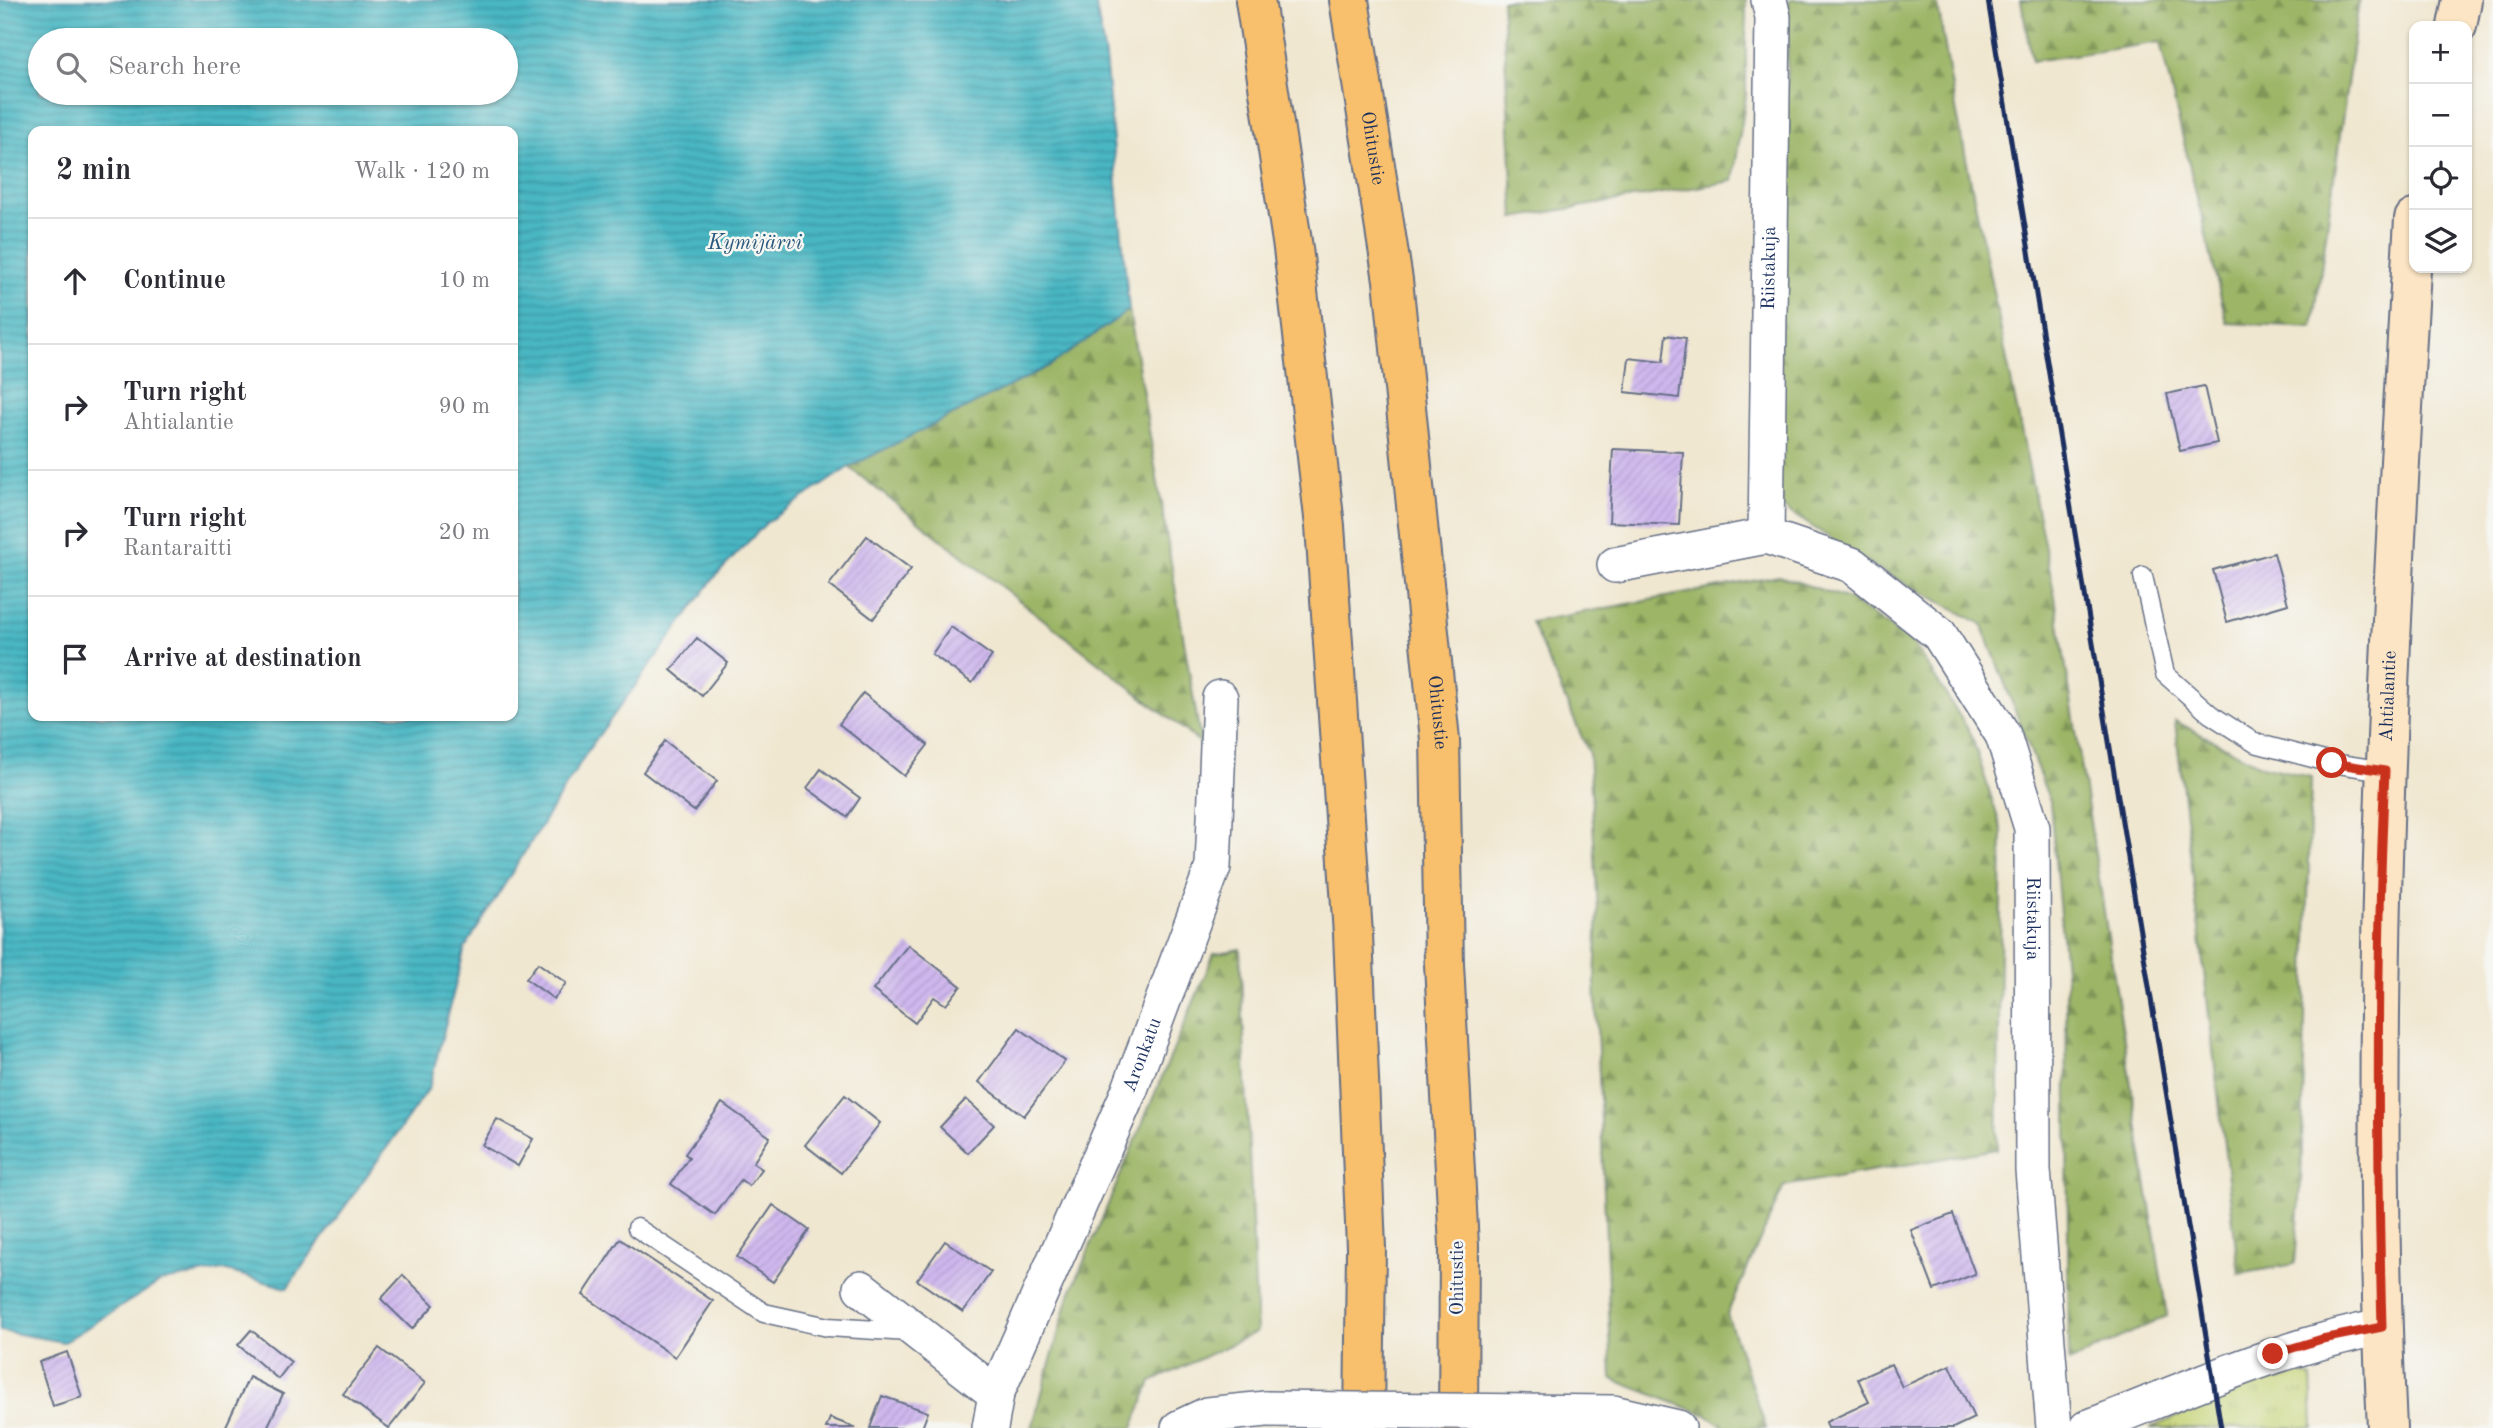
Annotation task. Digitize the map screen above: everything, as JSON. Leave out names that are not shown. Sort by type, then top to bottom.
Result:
[{"type":"highway","points":[[1255,0],[1293,248],[1325,526],[1353,934],[1366,1248],[1364,1428]]},
{"type":"highway","name":"Ohitustie","points":[[1349,0],[1393,280],[1440,740],[1444,964],[1458,1246],[1458,1428]]},
{"type":"main road","points":[[2432,21],[2435,0]]},
{"type":"main road","points":[[2457,21],[2462,0]]},
{"type":"main road","name":"Ahtialantie","points":[[2387,1428],[2379,1187],[2381,851],[2412,273]]},
{"type":"street","name":"Riistakuja","points":[[1766,536],[1773,17],[1769,0]]},
{"type":"street","name":"Riistakuja","points":[[1615,565],[1766,536],[1852,565],[1939,634],[2003,735],[2032,828],[2033,1170],[2054,1428]]},
{"type":"street","name":"Aronkatu","points":[[989,1428],[996,1394],[1130,1088],[1213,867],[1220,698]]},
{"type":"street","points":[[861,1288],[996,1394]]},
{"type":"street","points":[[2087,1428],[2273,1354],[2322,1339],[2382,1327]]},
{"type":"street","points":[[1179,1428],[1207,1415],[1266,1409],[1613,1413],[1678,1428]]},
{"type":"lane","points":[[2143,576],[2165,674],[2210,714],[2255,743],[2332,763],[2385,771]]},
{"type":"lane","points":[[637,1228],[764,1313],[828,1327],[916,1332]]},
{"type":"green space","points":[[1502,0],[1746,0],[1746,95],[1733,181],[1514,218]]},
{"type":"green space","points":[[1789,0],[1937,0],[1953,94],[2055,597],[2167,1316],[2069,1362],[2066,981],[2050,802],[1982,624],[1880,570],[1774,502]]},
{"type":"green space","points":[[2021,0],[2359,0],[2313,327],[2227,323],[2160,42],[2032,61]]},
{"type":"green space","points":[[1129,310],[1201,743],[849,467],[1051,365]]},
{"type":"green space","points":[[1779,576],[1849,599],[1913,643],[1971,734],[2002,831],[1997,1149],[1784,1186],[1727,1314],[1766,1428],[1725,1428],[1706,1415],[1612,1379],[1595,981],[1598,910],[1589,753],[1531,622]]},
{"type":"green space","points":[[2175,721],[2262,766],[2311,777],[2301,1185],[2295,1264],[2239,1274]]},
{"type":"green space","points":[[1240,949],[1257,1332],[1151,1382],[1133,1428],[1032,1428],[1068,1299],[1214,954]]},
{"type":"green space","points":[[2290,1370],[2311,1376],[2313,1428],[2150,1428]]},
{"type":"water","name":"Kymijärvi","points":[[0,0],[1095,0],[1105,57],[1129,310],[1051,365],[849,467],[767,522],[714,578],[589,749],[465,948],[429,1088],[287,1288],[223,1270],[162,1281],[64,1342],[0,1331]]},
{"type":"building","points":[[1666,335],[1686,338],[1679,398],[1625,392],[1629,358],[1663,362]]},
{"type":"building","points":[[2204,386],[2217,443],[2180,451],[2167,394]]},
{"type":"building","points":[[1613,449],[1683,452],[1679,525],[1609,522]]},
{"type":"building","points":[[867,536],[911,569],[873,619],[829,585]]},
{"type":"building","points":[[2274,553],[2288,604],[2227,622],[2213,570]]},
{"type":"building","points":[[951,627],[992,656],[972,683],[932,654]]},
{"type":"building","points":[[697,638],[728,663],[702,696],[671,670]]},
{"type":"building","points":[[863,693],[928,745],[904,776],[839,724]]},
{"type":"building","points":[[665,741],[717,781],[694,811],[643,772]]},
{"type":"building","points":[[821,769],[860,798],[847,817],[807,788]]},
{"type":"building","points":[[908,945],[961,986],[946,1005],[934,997],[915,1023],[873,990]]},
{"type":"building","points":[[538,963],[566,983],[554,999],[526,979]]},
{"type":"building","points":[[1019,1028],[1065,1061],[1024,1116],[979,1082]]},
{"type":"building","points":[[845,1095],[880,1123],[841,1173],[805,1145]]},
{"type":"building","points":[[966,1099],[994,1125],[968,1153],[940,1127]]},
{"type":"building","points":[[722,1103],[770,1137],[753,1163],[762,1169],[749,1186],[741,1180],[715,1215],[671,1184],[689,1157],[685,1154]]},
{"type":"building","points":[[497,1119],[533,1139],[518,1166],[482,1145]]},
{"type":"building","points":[[773,1205],[809,1230],[773,1282],[737,1257]]},
{"type":"building","points":[[1953,1214],[1975,1274],[1934,1290],[1911,1230]]},
{"type":"building","points":[[620,1239],[713,1301],[675,1357],[583,1295]]},
{"type":"building","points":[[945,1241],[991,1272],[963,1312],[917,1280]]},
{"type":"building","points":[[403,1275],[434,1305],[412,1329],[381,1299]]},
{"type":"building","points":[[251,1330],[291,1362],[278,1379],[238,1345]]},
{"type":"building","points":[[379,1348],[425,1383],[389,1428],[343,1394]]},
{"type":"building","points":[[67,1352],[82,1397],[53,1406],[39,1362]]},
{"type":"building","points":[[1891,1364],[1902,1387],[1950,1365],[1974,1418],[1953,1428],[1828,1428],[1826,1422],[1869,1402],[1858,1379]]},
{"type":"building","points":[[249,1377],[283,1394],[267,1428],[225,1428]]},
{"type":"building","points":[[882,1396],[928,1412],[922,1428],[870,1428]]},
{"type":"building","points":[[830,1418],[856,1428],[826,1428]]},
{"type":"railway","points":[[1988,0],[2221,1428]]},
{"type":"route","points":[[2273,1354],[2322,1339],[2382,1327],[2379,1201],[2381,851],[2385,771],[2332,763]]}]
